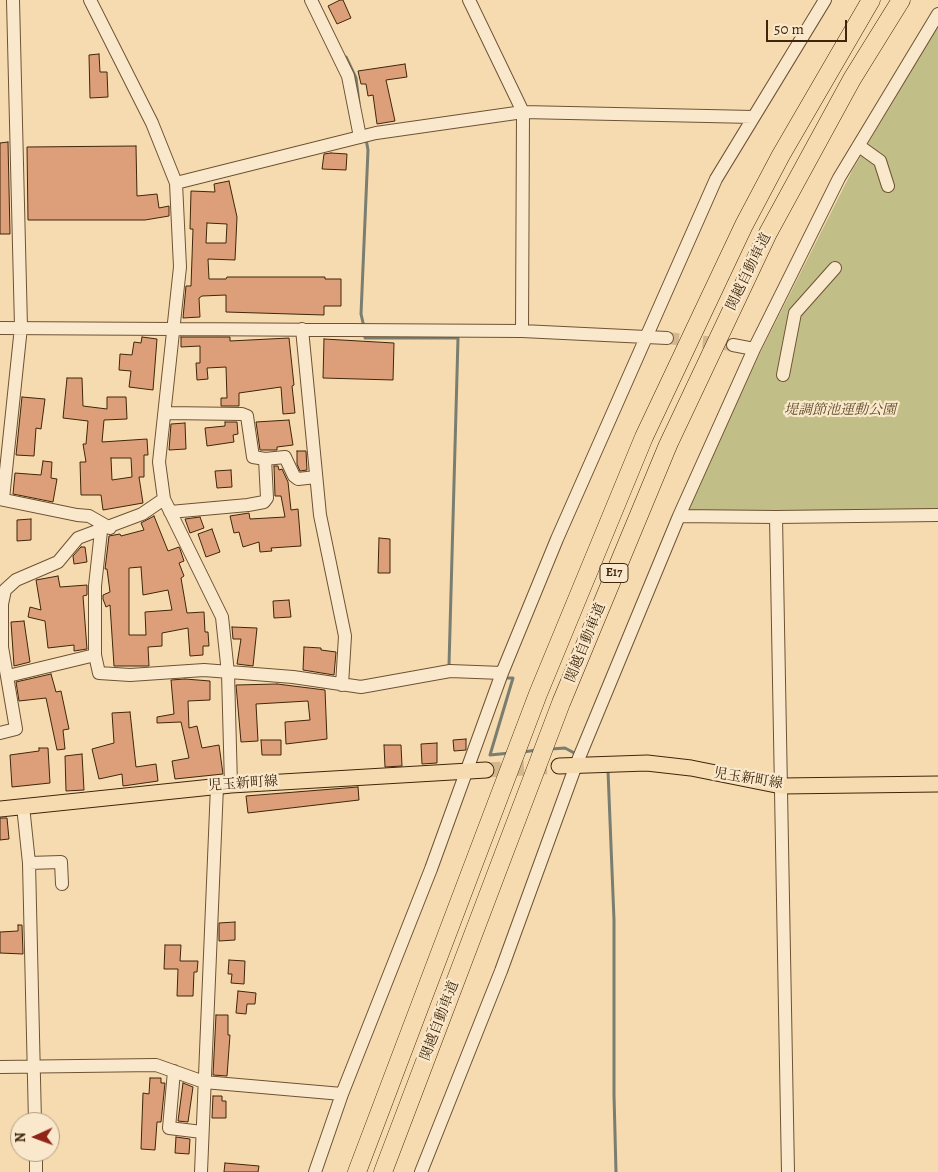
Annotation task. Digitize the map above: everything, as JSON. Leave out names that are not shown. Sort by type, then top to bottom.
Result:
[{"type":"highway","name":"関越自動車道","points":[[356,1172],[534,703],[644,437],[744,225],[820,86],[871,0]]},
{"type":"highway","name":"関越自動車道","points":[[383,1172],[561,703],[668,445],[773,224],[852,79],[901,0]]},
{"type":"main road","name":"児玉新町線","points":[[559,766],[647,763],[691,768],[781,786],[938,784]]},
{"type":"main road","name":"児玉新町線","points":[[0,809],[224,785],[486,770]]},
{"type":"street","points":[[13,0],[21,327],[1,499],[77,516],[89,516],[105,529]]},
{"type":"street","points":[[90,0],[152,123],[176,183],[180,267],[166,413],[159,462],[164,499],[222,617],[228,674],[224,785],[204,1082],[201,1172]]},
{"type":"street","points":[[311,0],[348,76],[360,137]]},
{"type":"street","points":[[469,0],[523,112],[522,331]]},
{"type":"street","points":[[315,1172],[342,1094],[467,771],[502,673],[557,539],[716,179],[825,0]]},
{"type":"street","points":[[421,1172],[501,971],[576,765],[679,516],[754,349],[840,178],[938,14]]},
{"type":"street","points":[[176,183],[360,137],[523,112],[753,117]]},
{"type":"street","points":[[858,146],[880,161],[888,186]]},
{"type":"street","points":[[784,375],[795,312],[835,268]]},
{"type":"street","points":[[777,303],[795,312]]},
{"type":"street","points":[[0,328],[522,331],[667,338]]},
{"type":"street","points":[[302,330],[320,515],[345,636],[342,685]]},
{"type":"street","points":[[733,345],[754,349]]},
{"type":"street","points":[[166,413],[242,414],[247,416],[254,457],[265,459],[285,457],[294,476],[298,479],[316,478]]},
{"type":"street","points":[[170,512],[264,502],[267,498],[265,459]]},
{"type":"street","points":[[0,733],[16,729],[6,703],[8,676],[1,648],[2,604],[5,590],[16,580],[58,562],[78,538],[142,514],[164,499]]},
{"type":"street","points":[[679,516],[938,515]]},
{"type":"street","points":[[776,517],[788,1172]]},
{"type":"street","points":[[105,529],[95,586],[95,654],[99,672],[130,675],[204,670],[228,674],[293,677],[361,687],[450,671],[502,673]]},
{"type":"street","points":[[8,676],[95,654]]},
{"type":"street","points":[[23,806],[29,863],[35,1112]]},
{"type":"street","points":[[29,863],[61,862],[62,884]]},
{"type":"street","points":[[0,1067],[156,1065],[204,1082],[342,1094]]},
{"type":"street","points":[[174,1071],[169,1128],[202,1132]]},
{"type":"green space","name":"堤調節池運動公園","points":[[938,26],[938,509],[685,512],[762,349],[853,169]]},
{"type":"building","points":[[343,0],[351,18],[337,24],[328,6]]},
{"type":"building","points":[[99,54],[100,72],[107,72],[108,97],[90,98],[89,55]]},
{"type":"building","points":[[405,64],[407,77],[386,80],[395,121],[377,124],[373,95],[368,96],[366,84],[361,84],[358,71]]},
{"type":"building","points":[[8,142],[10,234],[0,234],[0,143]]},
{"type":"building","points":[[136,146],[137,196],[157,194],[159,208],[169,206],[169,216],[145,220],[28,220],[27,147]]},
{"type":"building","points":[[324,154],[347,154],[346,170],[322,169]]},
{"type":"building","points":[[229,181],[237,217],[235,260],[208,259],[209,279],[226,279],[227,277],[325,277],[325,279],[341,279],[341,306],[324,306],[324,315],[226,312],[226,295],[202,296],[199,298],[200,317],[183,318],[186,286],[191,286],[193,229],[190,229],[191,191],[215,192],[214,184]],"holes":[[[207,223],[227,224],[226,243],[206,243]]]},
{"type":"building","points":[[142,337],[157,339],[153,390],[129,387],[131,371],[119,370],[120,354],[132,355],[134,342],[141,343]]},
{"type":"building","points":[[181,337],[230,337],[230,341],[289,338],[295,413],[283,414],[281,387],[239,393],[239,406],[221,406],[221,398],[227,398],[226,367],[207,368],[208,379],[197,380],[196,363],[200,363],[200,346],[181,347]]},
{"type":"building","points":[[324,339],[394,343],[393,380],[323,378]]},
{"type":"building","points":[[67,378],[82,378],[83,406],[107,409],[107,397],[126,397],[127,419],[104,420],[102,442],[147,439],[148,455],[144,455],[144,477],[139,477],[143,503],[103,510],[101,495],[81,495],[80,462],[86,462],[83,444],[86,444],[88,421],[63,418]],"holes":[[[111,458],[131,458],[132,477],[112,480]]]},
{"type":"building","points":[[22,397],[45,399],[41,429],[36,428],[34,456],[16,455]]},
{"type":"building","points":[[289,420],[293,445],[277,447],[277,450],[260,450],[256,422]]},
{"type":"building","points":[[225,422],[237,422],[238,434],[233,435],[234,442],[207,446],[205,428],[225,426]]},
{"type":"building","points":[[185,423],[186,449],[169,450],[171,424]]},
{"type":"building","points":[[297,451],[306,451],[307,470],[300,471],[297,464]]},
{"type":"building","points":[[43,461],[52,462],[51,478],[57,479],[53,502],[13,494],[15,473],[41,475]]},
{"type":"building","points":[[274,466],[278,466],[279,470],[282,469],[288,482],[291,510],[298,509],[301,546],[271,548],[272,551],[260,552],[259,542],[243,547],[239,532],[234,533],[230,516],[249,513],[250,519],[285,517],[281,496],[275,496]]},
{"type":"building","points":[[231,470],[232,487],[217,488],[215,471]]},
{"type":"building","points":[[154,516],[168,551],[179,547],[180,549],[184,561],[179,563],[184,576],[181,578],[187,613],[204,612],[205,632],[208,632],[209,646],[203,646],[203,655],[190,656],[188,628],[162,633],[162,646],[148,647],[149,666],[114,666],[110,605],[106,607],[103,599],[103,595],[110,592],[107,569],[105,569],[109,536],[120,534],[121,536],[144,530],[141,523]],"holes":[[[141,567],[143,595],[168,590],[172,610],[145,612],[146,635],[129,635],[129,568]]]},
{"type":"building","points":[[200,517],[204,528],[190,533],[185,519]]},
{"type":"building","points":[[31,519],[31,540],[17,541],[17,520]]},
{"type":"building","points":[[212,529],[220,552],[206,557],[198,534]]},
{"type":"building","points":[[379,538],[390,539],[390,573],[378,573]]},
{"type":"building","points":[[81,547],[85,547],[87,562],[74,564],[73,556]]},
{"type":"building","points":[[58,576],[60,587],[87,585],[87,595],[83,596],[87,649],[74,651],[74,645],[48,648],[45,621],[28,617],[30,607],[41,610],[36,580]]},
{"type":"building","points":[[289,600],[291,617],[274,618],[273,601]]},
{"type":"building","points":[[24,621],[30,662],[14,666],[11,622]]},
{"type":"building","points":[[232,627],[257,628],[253,666],[237,664],[241,639],[233,639]]},
{"type":"building","points":[[304,647],[321,648],[321,650],[336,652],[334,675],[303,670]]},
{"type":"building","points":[[51,674],[56,692],[61,691],[69,729],[63,730],[65,749],[57,750],[46,698],[19,701],[16,682]]},
{"type":"building","points":[[171,680],[210,681],[210,700],[188,701],[189,728],[197,726],[202,748],[219,745],[223,774],[175,779],[172,761],[189,758],[181,722],[157,723],[157,717],[174,714]]},
{"type":"building","points":[[277,684],[325,690],[327,739],[286,744],[285,722],[310,720],[308,701],[256,704],[258,741],[241,742],[236,685]]},
{"type":"building","points":[[130,712],[136,767],[156,764],[158,781],[123,786],[122,774],[99,779],[92,749],[114,743],[112,713]]},
{"type":"building","points":[[466,739],[466,750],[454,751],[453,740]]},
{"type":"building","points":[[261,740],[281,740],[281,755],[262,755]]},
{"type":"building","points":[[437,743],[437,763],[422,764],[421,744]]},
{"type":"building","points":[[384,745],[401,745],[402,766],[385,767]]},
{"type":"building","points":[[39,748],[48,748],[50,783],[12,787],[10,755],[39,751]]},
{"type":"building","points":[[82,754],[84,790],[66,791],[65,756]]},
{"type":"building","points":[[358,787],[359,800],[248,813],[246,796]]},
{"type":"building","points":[[0,818],[7,818],[9,839],[0,840]]},
{"type":"building","points":[[235,922],[235,940],[219,941],[219,923]]},
{"type":"building","points":[[18,925],[22,925],[23,954],[0,953],[0,932],[18,931]]},
{"type":"building","points":[[165,945],[181,945],[180,961],[198,961],[197,972],[194,972],[193,996],[177,996],[178,969],[164,969]]},
{"type":"building","points":[[229,960],[245,961],[244,984],[231,983],[232,974],[228,974]]},
{"type":"building","points":[[238,991],[256,993],[255,1004],[247,1004],[246,1014],[236,1013]]},
{"type":"building","points":[[216,1015],[228,1015],[228,1035],[230,1035],[227,1076],[213,1075]]},
{"type":"building","points":[[150,1078],[161,1078],[161,1083],[165,1083],[161,1122],[157,1122],[155,1150],[141,1149],[143,1093],[149,1094]]},
{"type":"building","points":[[183,1083],[193,1087],[188,1122],[178,1121]]},
{"type":"building","points":[[213,1096],[222,1096],[222,1101],[226,1101],[226,1118],[212,1118]]},
{"type":"building","points":[[176,1137],[190,1139],[189,1154],[175,1153]]},
{"type":"building","points":[[225,1163],[259,1166],[258,1172],[224,1172]]},
{"type":"waterway","points":[[346,57],[356,78],[359,103]]},
{"type":"waterway","points":[[364,327],[361,314],[368,150],[366,139]]},
{"type":"waterway","points":[[365,333],[365,338],[458,338],[449,665],[453,667]]},
{"type":"waterway","points":[[504,678],[513,678],[490,755],[510,753]]},
{"type":"waterway","points":[[551,749],[565,748],[578,755]]},
{"type":"waterway","points":[[523,752],[537,750]]},
{"type":"waterway","points":[[605,769],[608,771],[614,920],[616,1172]]},
{"type":"tunnel","points":[[667,338],[733,345]]},
{"type":"tunnel","points":[[486,770],[559,766]]}]
